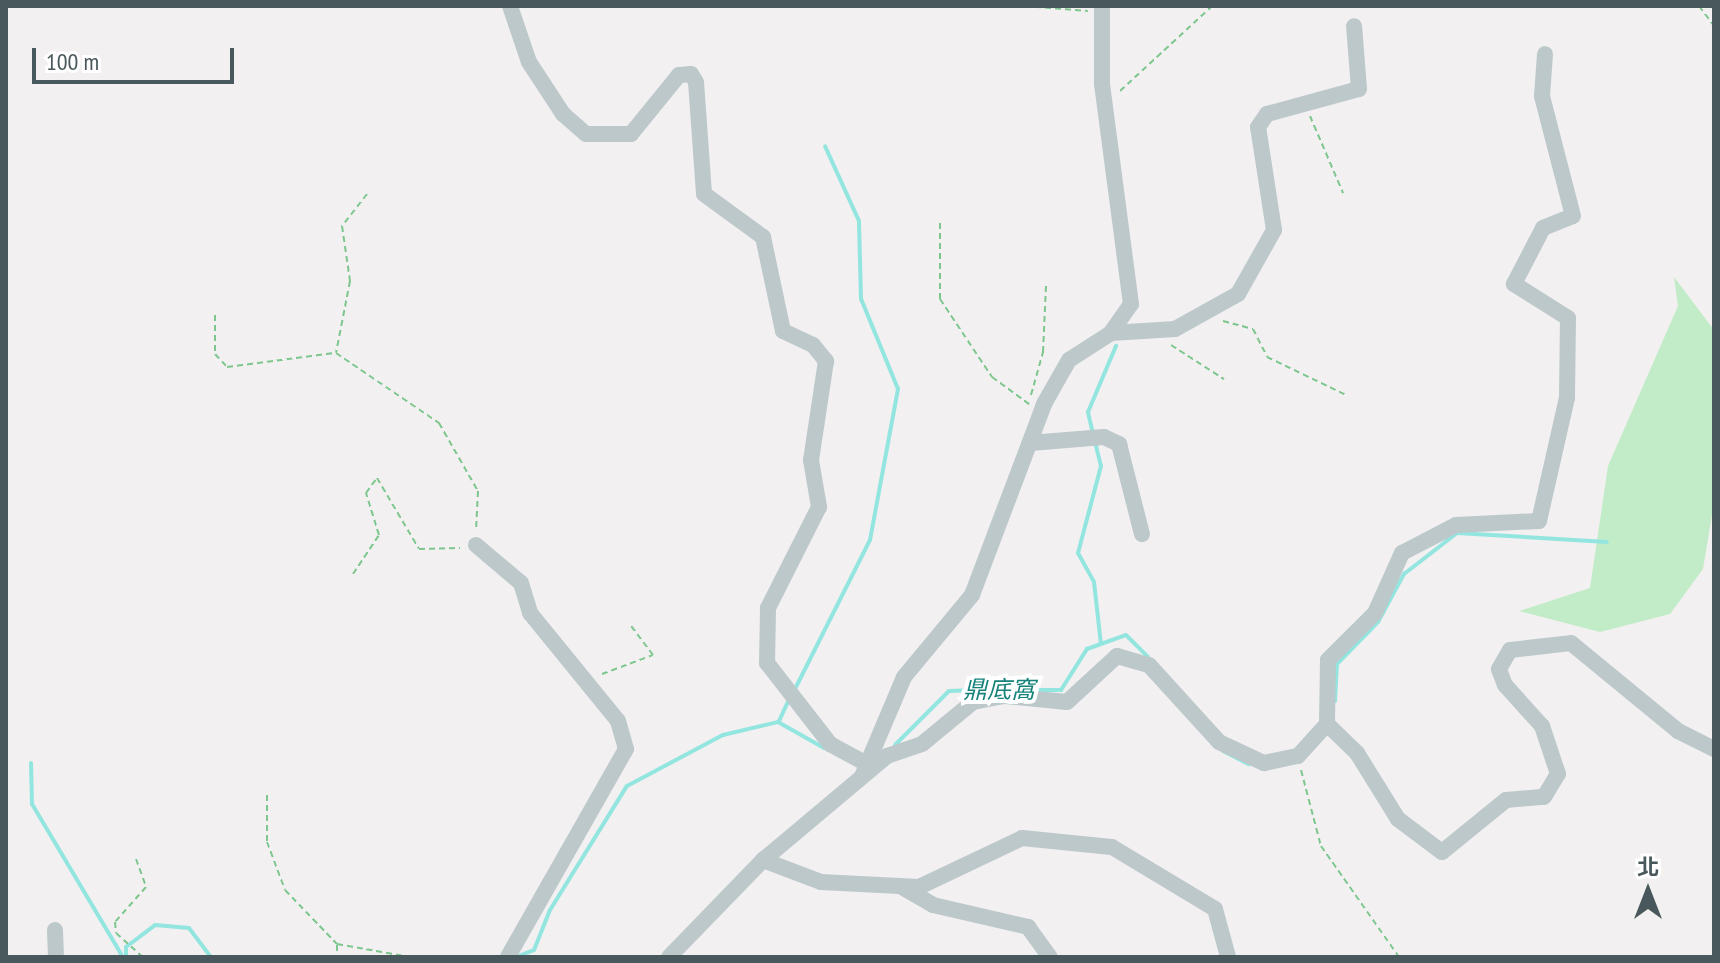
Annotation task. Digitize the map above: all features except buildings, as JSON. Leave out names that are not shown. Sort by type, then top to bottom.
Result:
[{"type":"street","points":[[510,6],[529,62],[563,114],[586,134],[631,134],[679,75],[691,74],[696,82],[704,194],[763,237],[783,331],[813,345],[826,361],[811,460],[819,507],[768,608],[767,663],[830,744],[864,772]]},
{"type":"street","points":[[864,772],[904,677],[972,595],[1030,443],[1035,407],[1069,360],[1111,333],[1131,304],[1107,102],[1102,9]]},
{"type":"street","points":[[1111,333],[1165,330],[1191,321],[1238,294],[1262,260],[1274,230],[1258,127],[1267,114],[1359,89],[1354,26]]},
{"type":"street","points":[[669,957],[758,864],[864,772],[973,702],[1005,696],[1067,702],[1104,663],[1126,655],[1149,665],[1219,742],[1264,763],[1298,756],[1327,724],[1328,660],[1375,613],[1402,553],[1456,525],[1539,521],[1567,398],[1568,318],[1514,284],[1543,228],[1573,216],[1542,96],[1545,54]]},
{"type":"street","points":[[1030,443],[1104,437],[1119,444],[1142,534]]},
{"type":"street","points":[[476,545],[521,583],[530,613],[618,721],[623,765],[508,957]]},
{"type":"street","points":[[1327,724],[1357,753],[1398,819],[1442,852],[1506,800],[1544,797],[1558,774],[1542,726],[1505,685],[1499,669],[1510,650],[1571,643],[1678,731],[1714,749]]},
{"type":"street","points":[[758,864],[821,882],[919,887],[1022,838],[1112,847],[1215,909],[1228,957]]},
{"type":"street","points":[[901,886],[933,905],[1028,927],[1050,957]]},
{"type":"street","points":[[55,930],[56,957]]},
{"type":"path","points":[[1025,6],[1102,9]]},
{"type":"path","points":[[1107,102],[1212,6]]},
{"type":"path","points":[[1699,6],[1714,26]]},
{"type":"path","points":[[1303,105],[1343,193]]},
{"type":"path","points":[[336,353],[350,281],[342,226],[367,194]]},
{"type":"path","points":[[940,223],[940,299],[992,377],[1035,407],[1043,352],[1046,286]]},
{"type":"path","points":[[215,315],[215,354],[227,367],[241,370],[292,353],[336,353],[439,423],[478,491],[476,545],[419,549],[377,478],[366,493],[379,535],[353,574]]},
{"type":"path","points":[[1191,321],[1253,329],[1267,357],[1346,395]]},
{"type":"path","points":[[1165,330],[1168,344],[1224,379]]},
{"type":"path","points":[[585,681],[653,655],[629,623]]},
{"type":"path","points":[[1298,756],[1321,846],[1399,957]]},
{"type":"path","points":[[267,795],[267,842],[285,890],[337,944],[410,957]]},
{"type":"path","points":[[136,859],[146,887],[115,922],[116,933],[143,957]]},
{"type":"path","points":[[337,944],[337,957]]},
{"type":"green space","points":[[1674,277],[1714,330],[1714,503],[1703,569],[1670,614],[1600,632],[1519,611],[1590,588],[1608,466],[1678,306]]},
{"type":"waterway","points":[[795,689],[870,540],[898,389],[861,299],[859,221],[825,146]]},
{"type":"waterway","points":[[1093,434],[1088,412],[1116,346]]},
{"type":"waterway","points":[[1095,442],[1101,466],[1078,553],[1094,582],[1101,644]]},
{"type":"waterway","name":"鼎底窩","points":[[1335,701],[1337,664],[1378,622],[1404,574],[1457,533],[1607,542]]},
{"type":"waterway","name":"鼎底窩","points":[[1019,690],[1061,690],[1087,649],[1126,635],[1148,657]]},
{"type":"waterway","name":"鼎底窩","points":[[895,745],[949,691],[1002,689]]},
{"type":"waterway","points":[[779,721],[789,700]]},
{"type":"waterway","name":"鼎底窩","points":[[516,957],[534,950],[550,910],[627,786],[723,735],[778,722],[824,748]]},
{"type":"waterway","name":"鼎底窩","points":[[1223,751],[1249,764]]},
{"type":"waterway","points":[[31,763],[32,804],[123,957]]},
{"type":"waterway","name":"鼎底窩","points":[[126,957],[126,947],[155,925],[189,928],[211,957]]},
{"type":"waterway","name":"鼎底窩","points":[[366,957],[396,957]]}]
